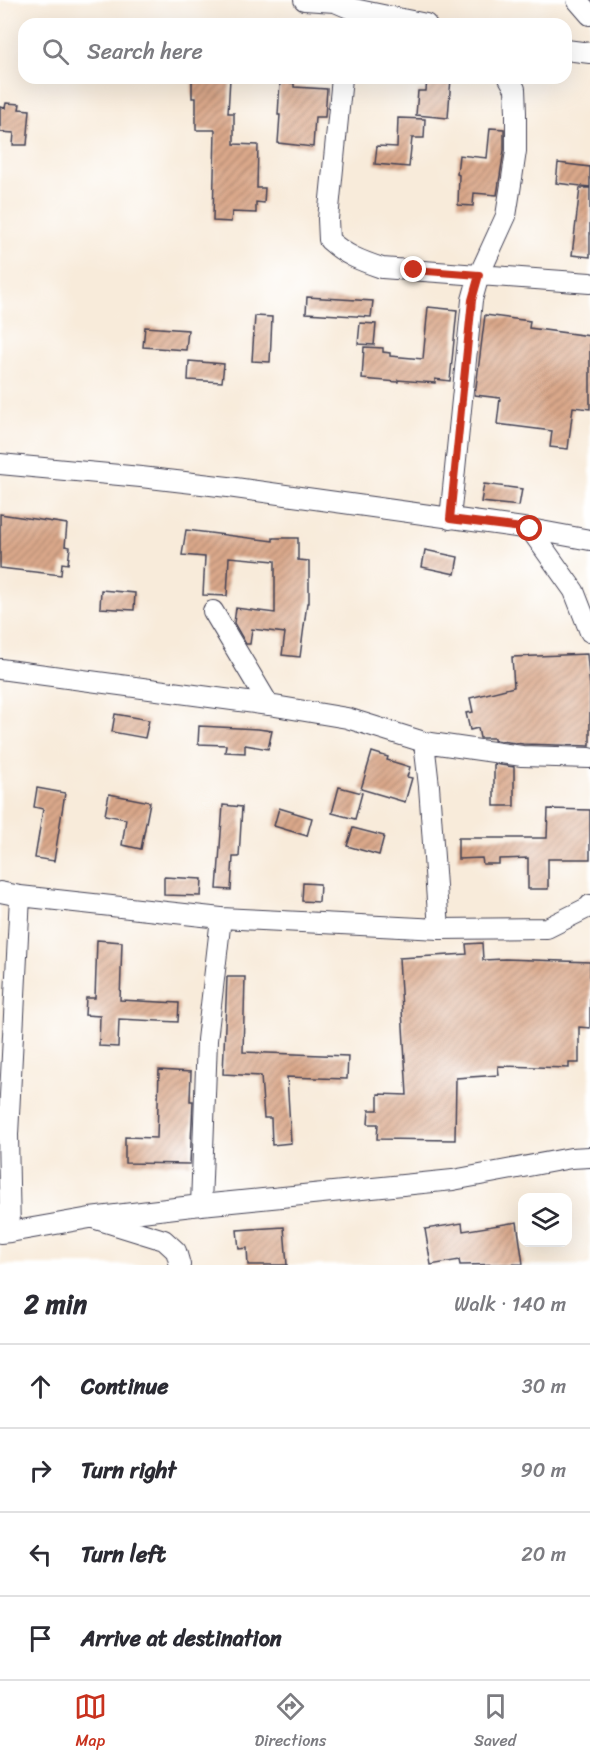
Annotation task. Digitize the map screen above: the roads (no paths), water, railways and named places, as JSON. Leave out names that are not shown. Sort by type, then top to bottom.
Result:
[{"type":"street","points":[[304,0],[392,18]]},
{"type":"street","points":[[577,0],[590,15]]},
{"type":"street","points":[[572,51],[590,53]]},
{"type":"street","points":[[341,84],[328,219],[329,240],[340,249],[352,257],[382,268],[586,281]]},
{"type":"street","points":[[450,519],[472,300],[479,275],[506,216],[516,151],[515,84]]},
{"type":"street","points":[[0,464],[163,479],[530,529],[590,540]]},
{"type":"street","points":[[530,529],[574,591],[590,632]]},
{"type":"street","points":[[213,611],[269,705]]},
{"type":"street","points":[[0,669],[269,705],[347,718],[424,742],[522,756],[590,758]]},
{"type":"street","points":[[424,742],[439,929]]},
{"type":"street","points":[[0,892],[220,918],[439,929],[547,928],[590,905]]},
{"type":"street","points":[[20,896],[4,1134],[5,1233],[90,1218],[453,1180],[571,1158],[590,1157]]},
{"type":"street","points":[[201,1205],[207,1040],[220,918]]},
{"type":"street","points":[[90,1218],[164,1240],[176,1251],[180,1265]]}]
